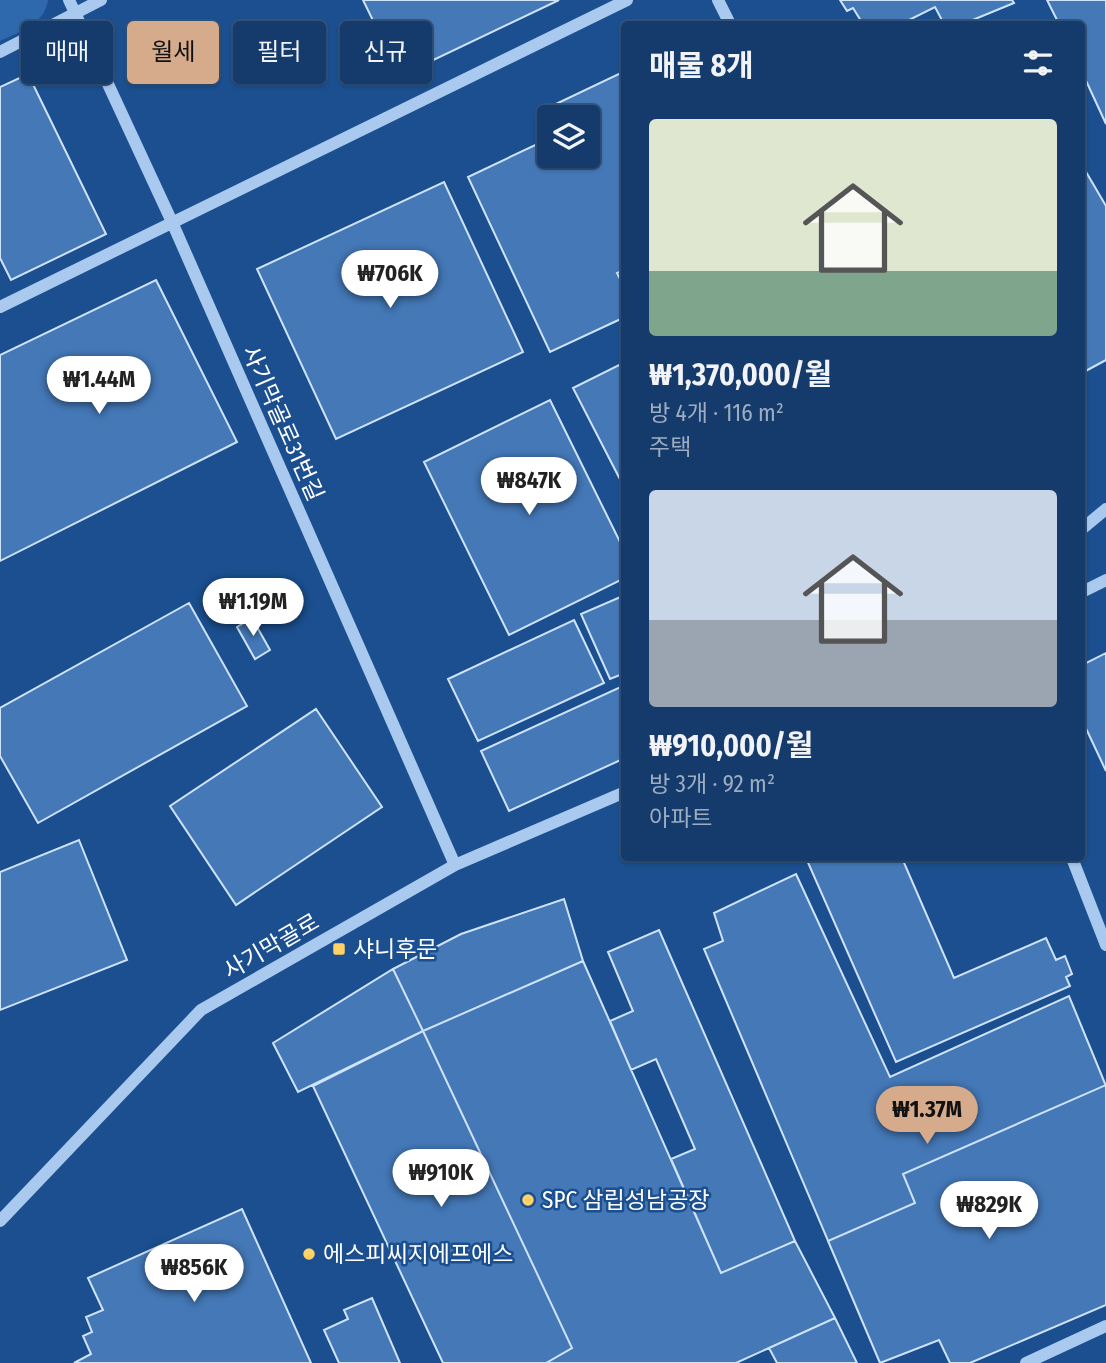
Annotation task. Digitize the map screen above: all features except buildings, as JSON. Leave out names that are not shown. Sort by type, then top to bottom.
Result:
[{"type":"street","name":"사기막골로31번길","points":[[69,0],[172,222],[455,865]]},
{"type":"street","points":[[0,52],[102,0]]},
{"type":"street","points":[[0,307],[627,0]]},
{"type":"street","points":[[718,0],[728,21]]},
{"type":"street","points":[[1085,526],[1106,509]]},
{"type":"street","points":[[1085,590],[1106,580]]},
{"type":"street","name":"사기막골로","points":[[0,1221],[201,1010],[455,865],[621,794]]},
{"type":"street","points":[[1073,861],[1106,945]]},
{"type":"street","points":[[1026,1363],[1106,1326]]},
{"type":"shaded area","points":[[0,0],[48,0],[37,21],[21,21],[21,31],[0,41]]},
{"type":"place","name":"샤니후문","points":[[339,949]]},
{"type":"place","name":"SPC 삼립성남공장","points":[[528,1200]]},
{"type":"place","name":"에스피씨지에프에스","points":[[309,1254]]}]
